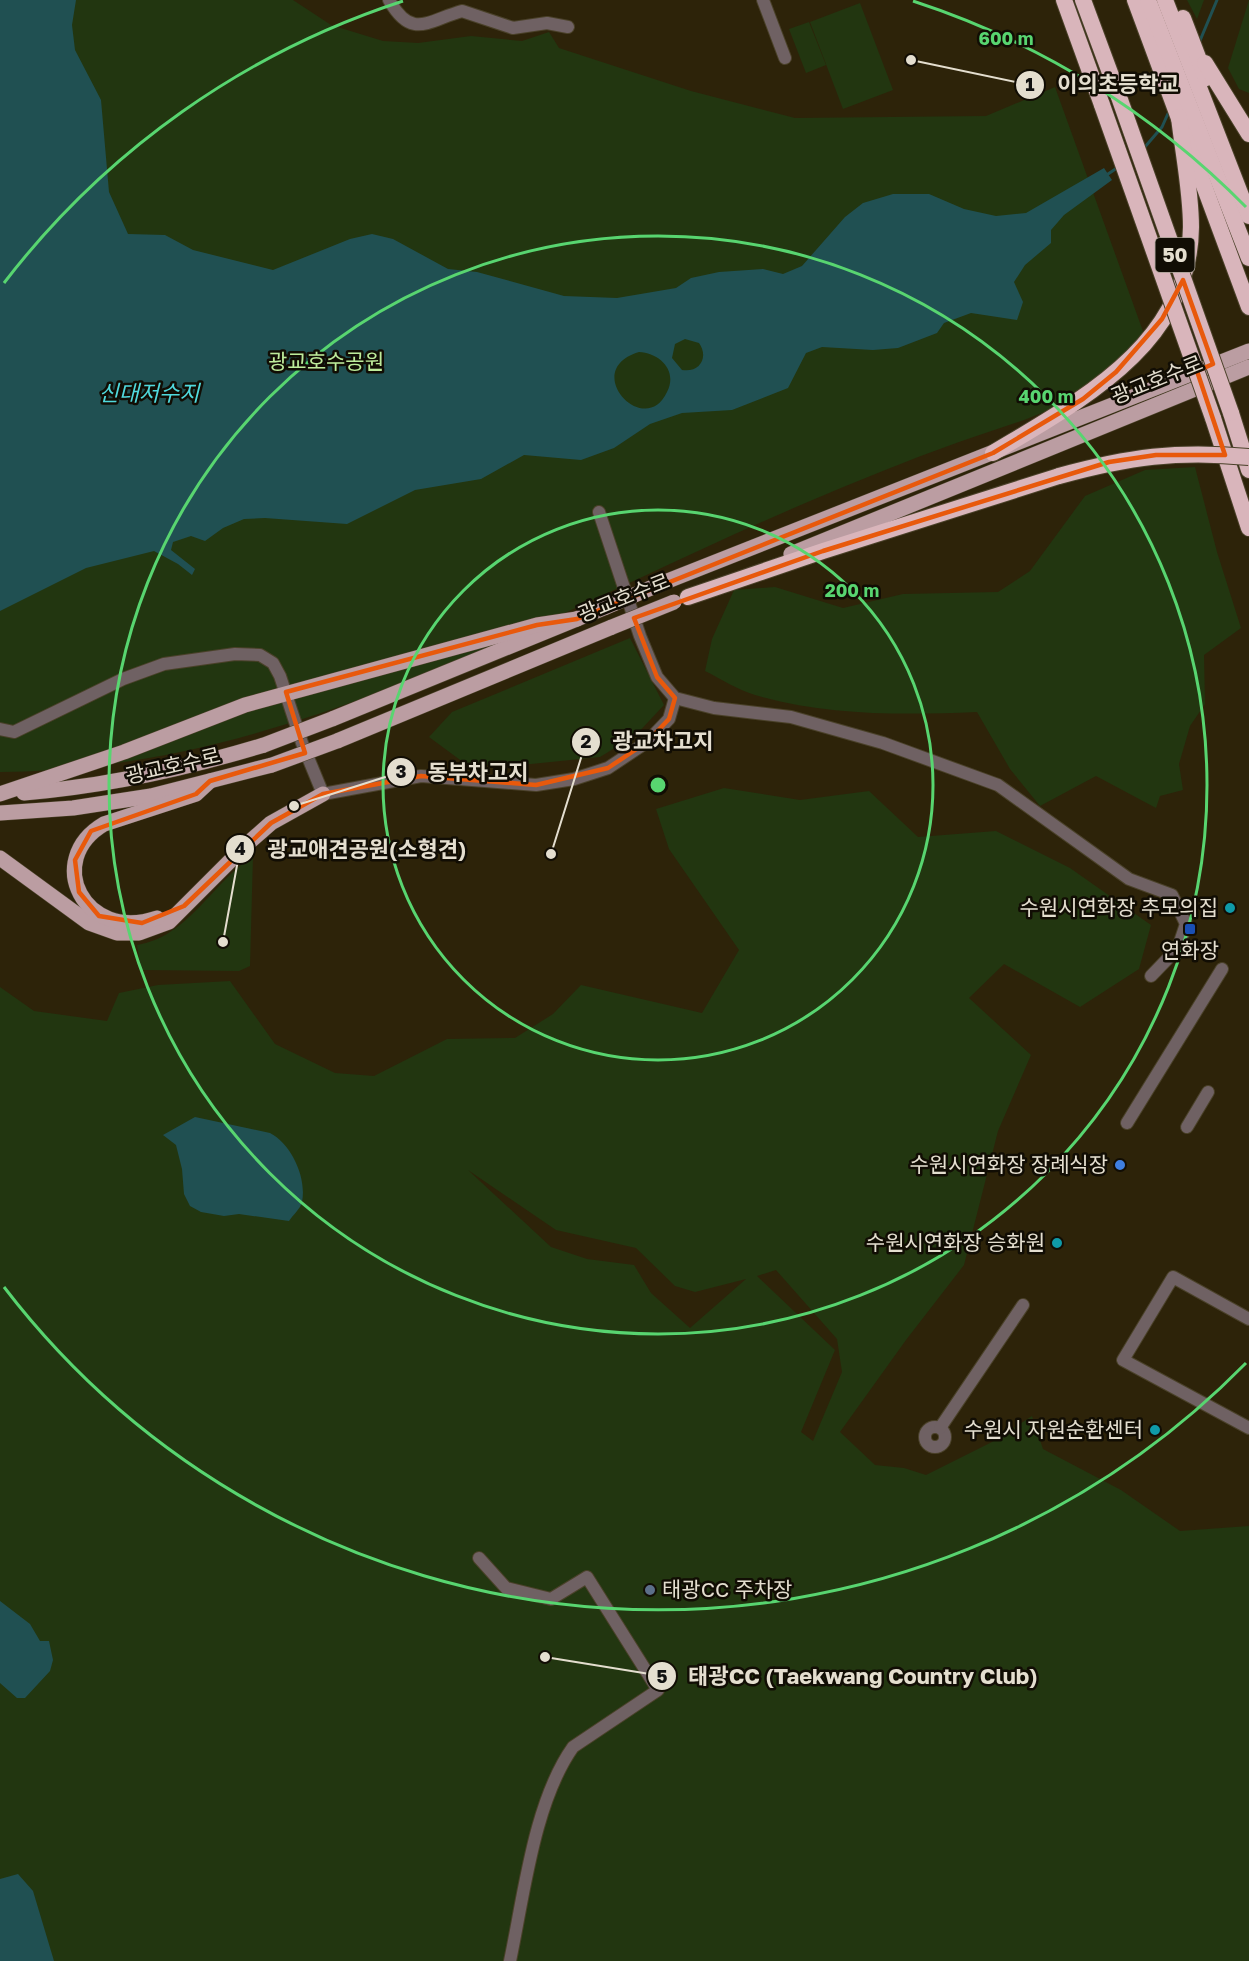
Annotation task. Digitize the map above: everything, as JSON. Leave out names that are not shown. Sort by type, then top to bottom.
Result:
[{"type":"highway","name":"50","points":[[1064,0],[1213,418],[1249,528]]},
{"type":"highway","name":"50","points":[[1083,0],[1249,470]]},
{"type":"highway","points":[[1135,0],[1165,61],[1249,258]]},
{"type":"highway","points":[[1148,0],[1185,142],[1249,307]]},
{"type":"highway","points":[[1164,0],[1249,216]]},
{"type":"highway","points":[[1179,8],[1214,87],[1249,185]]},
{"type":"highway","points":[[1214,87],[1249,134]]},
{"type":"highway","points":[[993,453],[1083,399],[1134,356],[1170,309],[1186,272],[1191,226],[1185,142]]},
{"type":"highway","points":[[681,600],[1108,462],[1155,454],[1198,453],[1249,457]]},
{"type":"main road","name":"광교호수로","points":[[0,794],[77,789],[152,776],[264,745],[665,582],[1249,351]]},
{"type":"main road","name":"광교호수로","points":[[0,813],[73,808],[151,796],[272,765],[337,741],[1249,367]]},
{"type":"main road","points":[[0,794],[286,692],[537,625],[577,619]]},
{"type":"main road","points":[[184,906],[142,923],[113,922],[88,905],[79,892],[75,876],[75,860],[82,843],[91,831],[104,824],[196,794],[210,781]]},
{"type":"main road","points":[[4,861],[89,924],[117,933],[139,933],[169,922],[271,824],[323,794]]},
{"type":"street","points":[[389,0],[398,16],[415,26],[432,24],[462,11],[495,24],[513,28],[547,23],[568,27]]},
{"type":"street","points":[[763,0],[785,58]]},
{"type":"street","points":[[599,512],[640,636],[657,677],[675,698],[714,708],[791,717],[884,743],[998,785],[1129,879],[1172,895],[1186,924],[1178,948],[1151,976]]},
{"type":"street","points":[[0,729],[14,732],[164,663],[234,654],[260,655],[273,663],[286,692],[302,743],[323,794],[422,776],[536,785],[574,779],[608,768],[647,742],[669,720],[675,698]]},
{"type":"street","points":[[1127,1123],[1222,969]]},
{"type":"street","points":[[1187,1127],[1208,1092]]},
{"type":"street","points":[[1249,1319],[1173,1277],[1123,1360],[1249,1428]]},
{"type":"street","points":[[940,1428],[1023,1305]]},
{"type":"street","points":[[479,1558],[506,1588],[551,1599],[588,1577],[658,1690],[573,1747],[563,1761],[543,1811],[510,1961]]},
{"type":"highlighted area","points":[[1183,280],[1213,364],[1197,371],[1225,455],[1156,455],[1109,462],[823,551],[634,618],[657,677],[675,698],[669,719],[647,742],[608,768],[536,785],[421,776],[323,794],[271,823],[184,906],[142,923],[99,916],[79,892],[75,860],[91,831],[196,794],[210,781],[305,753],[286,692],[537,625],[577,619],[993,453],[1083,399],[1116,372],[1162,319]]},
{"type":"green space","name":"광교호수공원","points":[[0,0],[293,0],[331,25],[383,41],[418,43],[471,36],[522,41],[549,32],[559,48],[691,91],[795,118],[986,116],[1055,87],[1144,334],[1113,365],[1066,402],[822,496],[512,637],[413,679],[313,716],[211,745],[107,764],[0,772]]},
{"type":"green space","points":[[1187,0],[1204,0],[1197,19]]},
{"type":"green space","points":[[1249,0],[1249,93],[1239,89],[1228,68]]},
{"type":"green space","points":[[860,3],[893,90],[843,109],[810,22]]},
{"type":"green space","points":[[809,22],[826,65],[806,73],[789,29]]},
{"type":"green space","points":[[1195,467],[1217,552],[1241,628],[1204,655],[1205,704],[1190,726],[1179,764],[1183,790],[1160,796],[1156,808],[1096,776],[1040,806],[1010,769],[977,712],[865,713],[810,707],[749,693],[705,671],[712,639],[734,590],[775,587],[843,608],[903,594],[998,592],[1030,571],[1085,496],[1145,470]]},
{"type":"green space","points":[[630,638],[664,705],[636,735],[600,757],[531,764],[467,765],[429,737],[452,712]]},
{"type":"green space","points":[[724,788],[800,800],[869,791],[918,837],[996,831],[1070,868],[1151,925],[1139,969],[1080,1007],[1004,964],[969,998],[1031,1055],[998,1131],[964,1265],[906,1340],[840,1432],[875,1465],[904,1468],[926,1475],[992,1442],[1032,1416],[1043,1449],[1121,1490],[1180,1531],[1249,1526],[1249,1961],[0,1961],[0,987],[34,1011],[107,1021],[119,993],[158,985],[230,981],[275,1044],[335,1073],[374,1076],[447,1039],[515,1038],[553,1014],[581,985],[702,1013],[739,950],[669,849],[656,809]],"holes":[[[468,1170],[556,1230],[636,1248],[675,1286],[695,1292],[746,1279],[690,1328],[651,1293],[634,1265],[587,1259],[551,1247]],[[776,1270],[837,1339],[842,1372],[813,1441],[801,1432],[835,1350],[757,1276]]]},
{"type":"green space","points":[[253,856],[250,966],[239,971],[141,970],[137,945],[171,932],[199,908],[238,867]]},
{"type":"water","name":"신대저수지","points":[[0,0],[76,0],[72,25],[75,50],[101,100],[109,192],[128,234],[165,235],[193,250],[273,270],[350,239],[372,234],[393,239],[448,269],[477,272],[564,296],[617,298],[676,288],[691,278],[719,272],[763,269],[783,274],[802,266],[845,217],[863,203],[893,194],[929,194],[964,209],[996,216],[1026,213],[1104,168],[1112,180],[1064,215],[1051,230],[1051,243],[1025,265],[1014,282],[1023,302],[1017,320],[971,313],[944,323],[937,333],[898,348],[873,350],[822,347],[806,353],[788,388],[732,410],[682,413],[650,424],[614,448],[581,460],[524,455],[481,479],[415,490],[347,524],[265,518],[244,519],[223,528],[205,541],[191,536],[173,542],[171,550],[195,569],[192,575],[178,564],[154,551],[86,568],[0,611]],"holes":[[[685,339],[699,343],[702,348],[703,358],[694,369],[682,370],[672,358],[675,344]],[[639,352],[654,356],[665,364],[670,377],[667,392],[657,405],[645,409],[633,405],[622,397],[616,385],[615,373],[622,361]]]},
{"type":"water","points":[[195,1117],[270,1133],[285,1145],[300,1172],[303,1192],[299,1209],[289,1221],[239,1214],[224,1216],[201,1212],[190,1206],[184,1194],[182,1169],[176,1145],[163,1135]]},
{"type":"water","points":[[0,1601],[30,1624],[40,1641],[49,1641],[53,1660],[50,1671],[25,1698],[17,1698],[0,1683]]},
{"type":"water","points":[[18,1874],[33,1891],[54,1961],[0,1961],[0,1879]]},
{"type":"waterway","points":[[1199,43],[1217,0]]},
{"type":"waterway","points":[[1144,148],[1162,127],[1170,109]]},
{"type":"waterway","points":[[1108,174],[1117,168]]},
{"type":"place","name":"이의초등학교","points":[[911,60]]},
{"type":"place","name":"동부차고지","points":[[294,806]]},
{"type":"place","name":"광교차고지","points":[[551,854]]},
{"type":"place","name":"수원시연화장 추모의집","points":[[1230,908]]},
{"type":"place","name":"연화장","points":[[1190,929]]},
{"type":"place","name":"광교애견공원(소형견)","points":[[223,942]]},
{"type":"place","name":"수원시연화장 장례식장","points":[[1120,1165]]},
{"type":"place","name":"수원시연화장 승화원","points":[[1057,1243]]},
{"type":"place","name":"수원시 자원순환센터","points":[[1155,1430]]},
{"type":"place","name":"태광CC 주차장","points":[[650,1590]]},
{"type":"place","name":"태광CC (Taekwang Country Club)","points":[[545,1657]]}]
